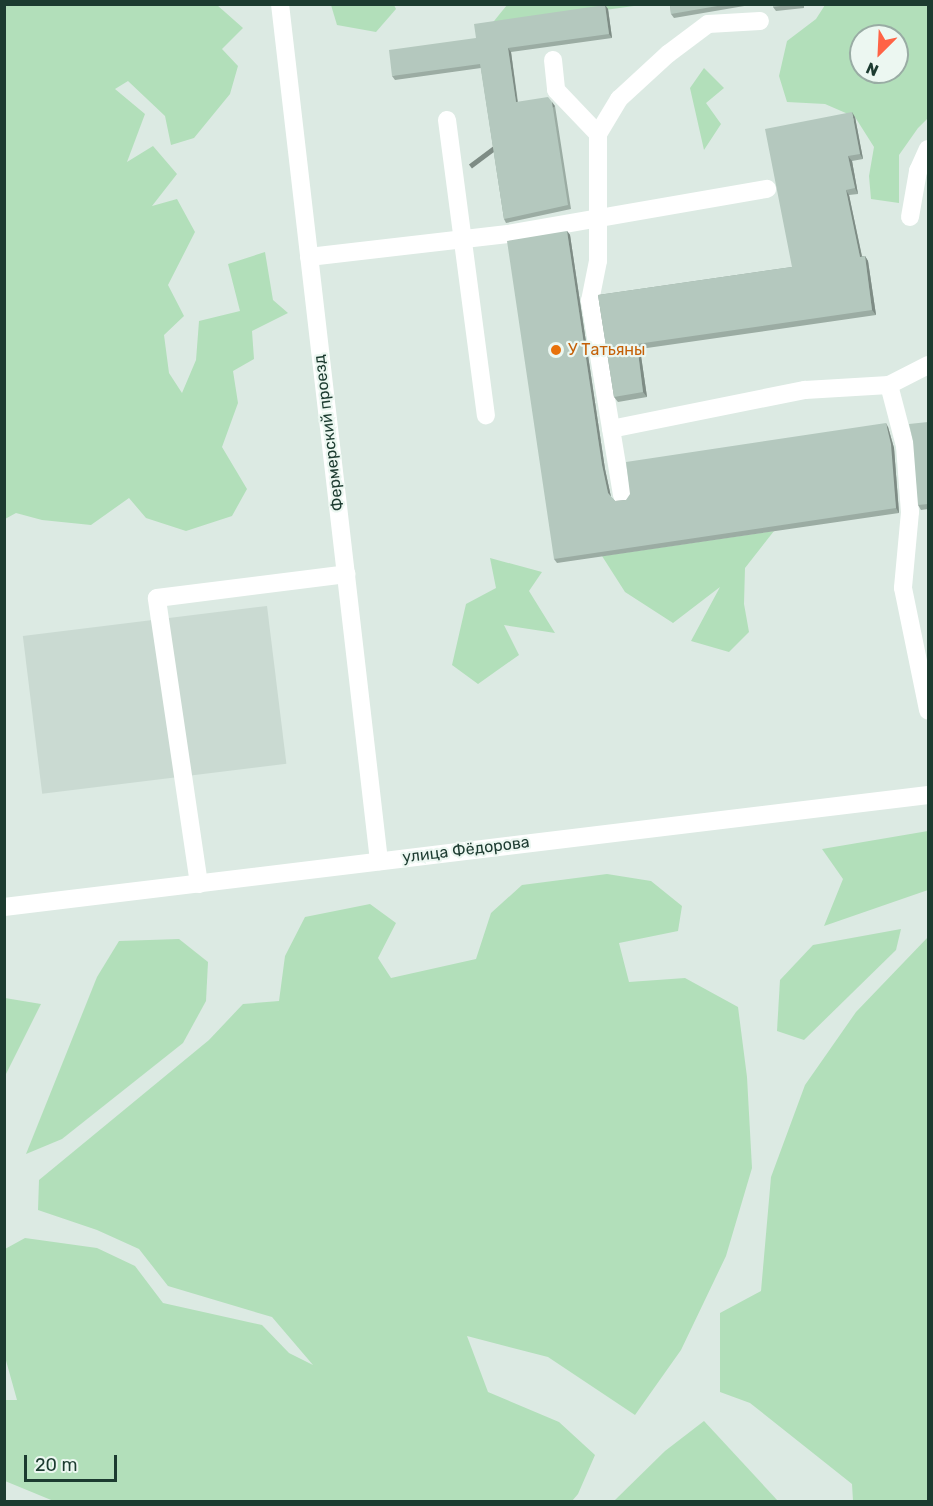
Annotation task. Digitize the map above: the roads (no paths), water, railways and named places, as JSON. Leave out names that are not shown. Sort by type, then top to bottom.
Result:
[{"type":"street","name":"Фермерский проезд","points":[[280,4],[379,861]]},
{"type":"street","points":[[622,495],[590,302],[598,261],[600,218],[598,134],[619,99],[668,54],[708,24],[760,21]]},
{"type":"street","points":[[553,60],[556,90],[598,134]]},
{"type":"street","points":[[447,120],[486,415]]},
{"type":"street","points":[[910,217],[918,171],[928,149]]},
{"type":"street","points":[[309,257],[463,239],[767,189]]},
{"type":"street","points":[[611,429],[805,390],[889,385],[928,365]]},
{"type":"street","points":[[889,385],[905,446],[910,512],[903,588],[928,710]]},
{"type":"street","points":[[199,884],[157,598],[346,574]]},
{"type":"street","name":"улица Фёдорова","points":[[4,908],[928,795]]},
{"type":"place","name":"У Татьяны","points":[[556,350]]}]
